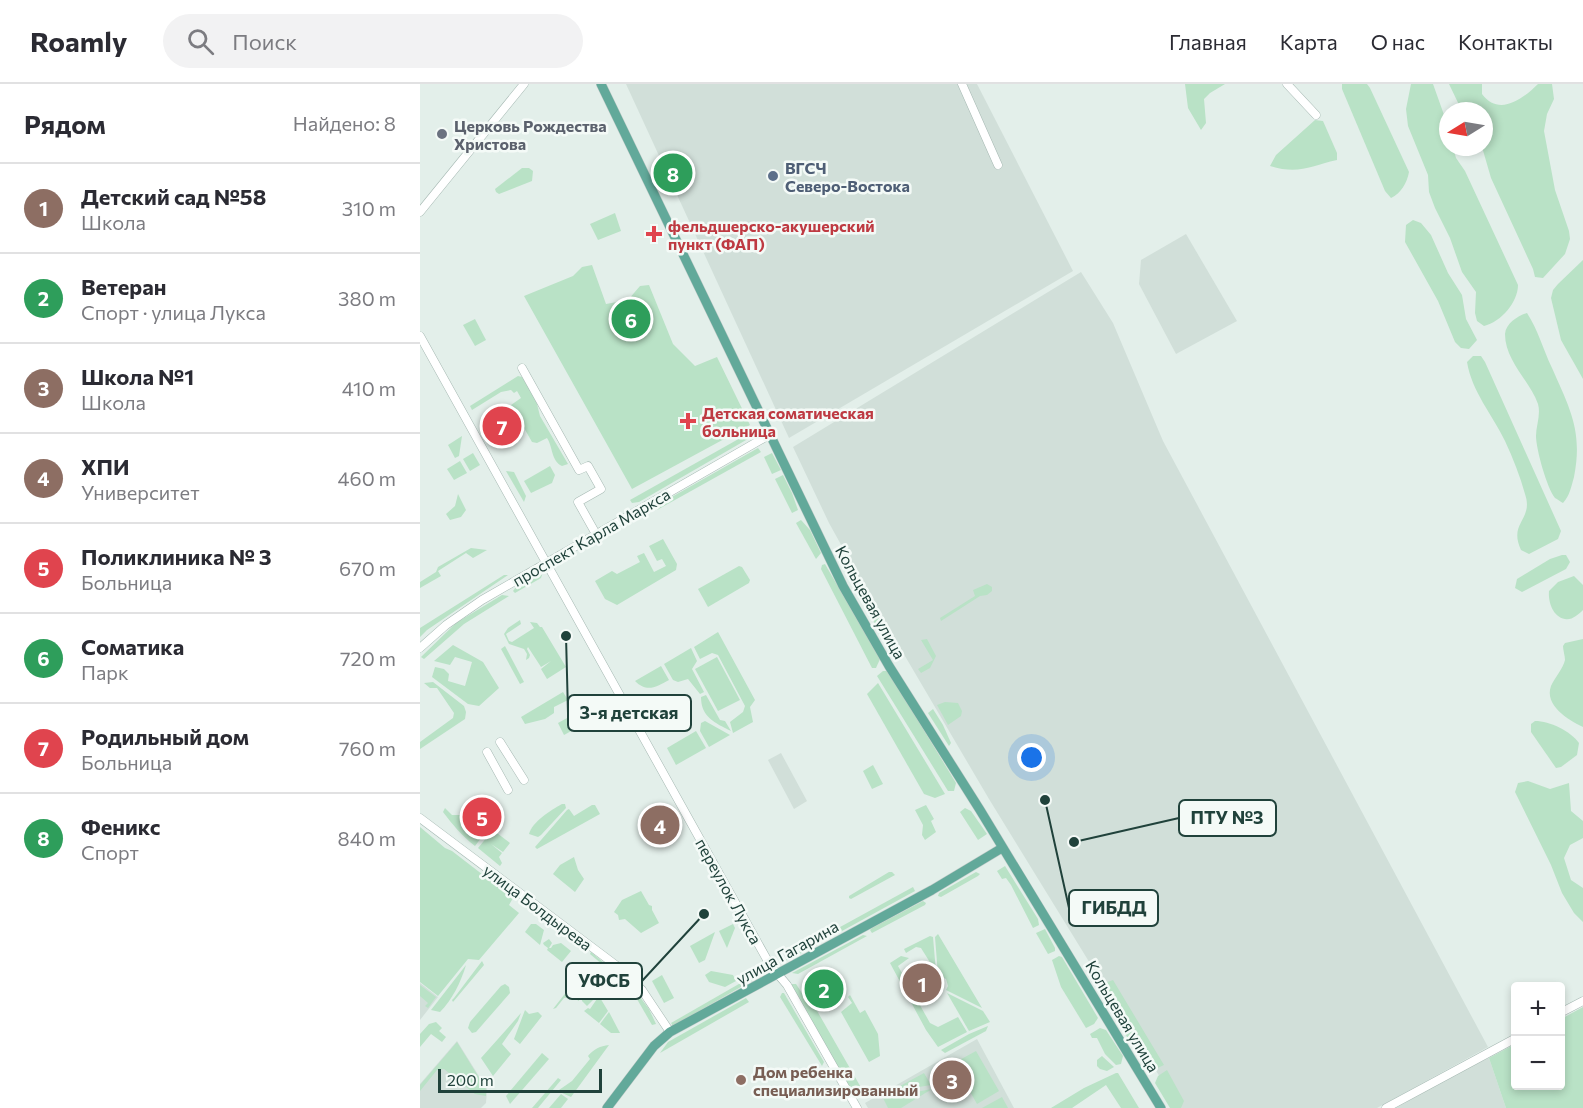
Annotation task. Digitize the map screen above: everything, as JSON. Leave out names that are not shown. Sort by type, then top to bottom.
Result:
[{"type":"main road","name":"Кольцевая улица","points":[[601,84],[843,586],[889,666],[1161,1108]]},
{"type":"main road","name":"улица Гагарина","points":[[607,1108],[654,1046],[670,1032],[932,890],[1002,848]]},
{"type":"street","points":[[420,212],[524,84]]},
{"type":"street","points":[[962,84],[998,165]]},
{"type":"street","points":[[1287,84],[1316,115]]},
{"type":"street","name":"переулок Лукса","points":[[420,336],[423,347],[770,965],[787,985],[857,1108]]},
{"type":"street","points":[[522,368],[579,470],[588,466],[601,489],[578,502],[596,534]]},
{"type":"street","name":"проспект Карла Маркса","points":[[420,648],[463,612],[769,435]]},
{"type":"street","points":[[500,742],[524,780]]},
{"type":"street","points":[[487,752],[508,790]]},
{"type":"street","name":"улица Болдырева","points":[[420,818],[621,969],[642,990],[670,1032]]},
{"type":"street","points":[[1565,1010],[1583,1000]]},
{"type":"street","points":[[1386,1108],[1511,1040]]},
{"type":"shaded area","points":[[626,84],[977,84],[1073,271],[789,438]]},
{"type":"shaded area","points":[[1186,234],[1237,321],[1176,354],[1139,284],[1141,260]]},
{"type":"shaded area","points":[[1081,272],[1113,323],[1163,441],[1488,1047],[1377,1108],[1179,1108],[989,799],[865,588],[829,523],[793,447]]},
{"type":"shaded area","points":[[781,753],[807,801],[794,809],[768,760]]},
{"type":"shaded area","points":[[420,983],[438,997],[420,1020]]},
{"type":"shaded area","points":[[977,1039],[1014,1108],[868,1108],[865,1103]]},
{"type":"shaded area","points":[[457,1041],[487,1089],[486,1103],[481,1108],[420,1108],[420,1084]]},
{"type":"shaded area","points":[[1489,1058],[1506,1108],[1396,1108],[1460,1071]]},
{"type":"green space","points":[[1185,84],[1225,84],[1204,99],[1206,123],[1201,130],[1188,108]]},
{"type":"green space","points":[[1342,84],[1367,84],[1409,172],[1403,187],[1391,198],[1385,191],[1342,89]]},
{"type":"green space","points":[[1411,84],[1433,84],[1439,102],[1439,156],[1455,156],[1465,171],[1518,285],[1512,304],[1502,316],[1490,324],[1484,326],[1477,321],[1476,292],[1462,272],[1450,238],[1435,208],[1429,192],[1428,175],[1408,126],[1406,109]]},
{"type":"green space","points":[[1449,84],[1482,84],[1482,94],[1491,102],[1458,102]]},
{"type":"green space","points":[[1538,84],[1552,84],[1554,99],[1547,114],[1544,131],[1555,190],[1570,239],[1565,254],[1543,278],[1535,277],[1491,178],[1485,156],[1493,156],[1493,103],[1503,105],[1511,103]]},
{"type":"green space","points":[[1315,120],[1323,121],[1337,153],[1337,160],[1297,170],[1270,166],[1276,155]]},
{"type":"green space","points":[[522,168],[529,168],[533,171],[532,181],[499,194],[496,192],[495,189]]},
{"type":"green space","points":[[615,213],[621,231],[598,240],[590,224]]},
{"type":"green space","points":[[1413,220],[1421,223],[1431,235],[1448,273],[1462,295],[1466,319],[1477,340],[1469,349],[1461,348],[1455,342],[1438,301],[1405,242],[1406,225]]},
{"type":"green space","points":[[1583,260],[1583,379],[1561,340],[1551,298],[1558,284]]},
{"type":"green space","points":[[592,265],[606,304],[628,300],[640,286],[649,285],[673,344],[695,366],[717,357],[750,425],[632,489],[524,296],[573,276],[582,267]]},
{"type":"green space","points":[[1527,313],[1569,408],[1576,433],[1574,477],[1569,494],[1563,503],[1552,493],[1540,459],[1536,442],[1538,404],[1513,362],[1506,344],[1505,334],[1510,323]]},
{"type":"green space","points":[[475,319],[486,340],[475,346],[463,325]]},
{"type":"green space","points":[[1473,356],[1481,356],[1485,362],[1561,531],[1558,539],[1529,554],[1521,550],[1517,533],[1526,510],[1525,494],[1505,441],[1473,383],[1467,362]]},
{"type":"green space","points":[[518,376],[522,377],[536,400],[540,416],[568,464],[562,466],[558,464],[547,438],[537,443],[532,442],[511,405],[521,398],[517,391],[514,393],[511,390],[501,392],[472,410],[470,406]]},
{"type":"green space","points":[[751,432],[753,436],[639,502],[632,503],[630,500]]},
{"type":"green space","points":[[462,436],[459,456],[455,458],[448,445]]},
{"type":"green space","points":[[758,448],[761,452],[657,510],[663,502]]},
{"type":"green space","points":[[473,453],[480,465],[470,471],[463,459]]},
{"type":"green space","points":[[772,453],[781,470],[772,474],[764,457]]},
{"type":"green space","points":[[460,461],[467,473],[454,480],[447,469]]},
{"type":"green space","points":[[550,466],[555,475],[552,483],[531,493],[524,481]]},
{"type":"green space","points":[[506,471],[514,472],[526,496],[524,502]]},
{"type":"green space","points":[[783,475],[798,510],[792,513],[775,479]]},
{"type":"green space","points":[[458,494],[466,510],[461,517],[450,520],[446,514],[455,506]]},
{"type":"green space","points":[[801,520],[810,530],[821,553],[816,559],[796,523]]},
{"type":"green space","points":[[663,539],[677,564],[676,570],[617,605],[605,599],[595,581],[612,571],[617,574],[640,562],[637,556],[644,553],[654,572],[666,566],[662,559],[657,561],[649,546]]},
{"type":"green space","points":[[471,548],[487,550],[473,558],[466,553],[438,571],[441,576],[420,588],[420,582],[436,572],[438,567]]},
{"type":"green space","points":[[1566,555],[1570,562],[1566,569],[1522,592],[1515,588],[1517,579],[1550,559]]},
{"type":"green space","points":[[825,564],[880,659],[876,668],[872,668],[821,569]]},
{"type":"green space","points":[[739,566],[750,580],[749,583],[708,607],[698,589]]},
{"type":"green space","points":[[504,575],[508,575],[420,637],[420,628]]},
{"type":"green space","points":[[542,575],[541,578],[515,593],[513,591],[516,587]]},
{"type":"green space","points":[[1574,576],[1583,585],[1583,610],[1572,618],[1561,618],[1552,608],[1549,591],[1558,582]]},
{"type":"green space","points":[[987,584],[992,587],[992,591],[941,621],[940,618],[975,596],[973,590]]},
{"type":"green space","points":[[858,593],[863,600],[870,596],[897,644],[889,649]]},
{"type":"green space","points":[[502,595],[509,596],[464,624],[424,659],[421,657],[456,623]]},
{"type":"green space","points":[[520,620],[521,624],[506,634],[509,641],[512,642],[534,628],[530,622],[537,623],[542,627],[566,667],[547,679],[541,669],[551,661],[541,667],[528,647],[530,655],[526,660],[527,654],[524,649],[509,644],[504,634],[508,628]]},
{"type":"green space","points":[[718,632],[755,700],[750,707],[753,722],[733,733],[730,722],[743,712],[745,706],[718,655],[712,653],[700,659],[694,647]]},
{"type":"green space","points":[[927,639],[936,656],[930,668],[921,673],[918,669],[933,660],[921,640]]},
{"type":"green space","points":[[1583,639],[1583,727],[1559,711],[1550,693],[1551,686],[1565,660],[1563,646],[1565,643]]},
{"type":"green space","points":[[453,645],[483,662],[499,688],[479,706],[468,704],[432,677],[435,667],[444,669],[449,674],[448,681],[465,686],[472,662],[455,657],[450,665],[434,661]]},
{"type":"green space","points":[[505,646],[524,682],[520,684],[501,649]]},
{"type":"green space","points":[[691,648],[697,661],[692,669],[704,692],[700,694],[688,679],[678,682],[673,680],[664,664]]},
{"type":"green space","points":[[717,657],[740,700],[718,711],[695,669]]},
{"type":"green space","points":[[661,666],[669,680],[656,687],[648,688],[635,681]]},
{"type":"green space","points":[[883,671],[888,671],[956,783],[954,791],[948,791],[877,676]]},
{"type":"green space","points":[[433,682],[464,706],[465,719],[420,749],[420,742],[453,718],[454,713],[437,688],[430,688],[424,683]]},
{"type":"green space","points":[[878,683],[945,794],[935,798],[924,794],[867,694]]},
{"type":"green space","points":[[563,692],[568,700],[554,707],[554,713],[545,719],[525,724],[521,717]]},
{"type":"green space","points":[[706,695],[720,720],[725,721],[731,731],[714,722],[703,710],[701,697]]},
{"type":"green space","points":[[945,702],[958,703],[962,711],[961,716],[948,725],[937,705]]},
{"type":"green space","points":[[933,709],[951,743],[949,746],[928,713]]},
{"type":"green space","points":[[578,712],[584,724],[564,735],[558,723]]},
{"type":"green space","points":[[705,721],[730,735],[709,747],[700,731],[701,723]]},
{"type":"green space","points":[[1535,721],[1553,725],[1570,734],[1579,743],[1577,755],[1556,768],[1531,732],[1531,724]]},
{"type":"green space","points":[[696,731],[706,748],[676,765],[667,748]]},
{"type":"green space","points":[[873,765],[883,784],[872,789],[863,771]]},
{"type":"green space","points":[[1528,781],[1550,789],[1569,783],[1571,811],[1583,821],[1583,838],[1570,845],[1564,858],[1571,880],[1583,888],[1583,922],[1574,913],[1562,893],[1551,865],[1515,792],[1518,783]]},
{"type":"green space","points":[[565,804],[566,808],[541,835],[538,837],[529,834],[538,821]]},
{"type":"green space","points":[[595,805],[600,814],[537,849],[535,847],[567,810],[569,809],[574,816]]},
{"type":"green space","points":[[926,805],[934,819],[931,821],[936,832],[925,840],[922,835],[923,825],[915,810]]},
{"type":"green space","points":[[445,808],[452,815],[460,815],[484,834],[475,846],[443,812]]},
{"type":"green space","points":[[965,808],[971,811],[987,834],[978,840],[960,812]]},
{"type":"green space","points":[[420,827],[513,898],[509,905],[519,913],[479,960],[468,959],[438,996],[420,982]]},
{"type":"green space","points":[[493,830],[510,843],[503,852],[491,844],[502,853],[499,857],[502,863],[500,866],[478,848]]},
{"type":"green space","points":[[574,857],[584,879],[575,892],[553,874],[560,865]]},
{"type":"green space","points":[[1005,866],[1038,919],[1039,925],[1033,928],[1011,885],[1006,878],[1002,879],[997,871]]},
{"type":"green space","points":[[889,872],[895,875],[849,898],[849,896]]},
{"type":"green space","points":[[976,872],[980,874],[941,897],[938,896],[939,893]]},
{"type":"green space","points":[[913,887],[915,891],[831,937],[831,932]]},
{"type":"green space","points":[[641,891],[649,905],[652,906],[659,923],[641,933],[625,919],[619,920],[618,915],[614,912],[622,900]]},
{"type":"green space","points":[[923,901],[925,905],[872,933],[870,930],[872,928]]},
{"type":"green space","points":[[531,924],[536,924],[544,930],[540,945],[525,932]]},
{"type":"green space","points":[[733,924],[735,928],[727,948],[719,931]]},
{"type":"green space","points":[[1045,929],[1055,948],[1055,951],[1048,954],[1036,933]]},
{"type":"green space","points":[[715,932],[705,960],[699,963],[690,946]]},
{"type":"green space","points":[[938,934],[982,1008],[946,990],[948,986],[946,979],[938,975],[935,937]]},
{"type":"green space","points":[[863,935],[867,936],[798,974],[792,973]]},
{"type":"green space","points":[[930,936],[933,937],[936,972],[921,948],[916,947],[906,953],[904,949]]},
{"type":"green space","points":[[549,939],[552,943],[549,948],[561,943],[571,951],[562,962],[544,945],[543,943]]},
{"type":"green space","points":[[818,940],[817,945],[785,961],[789,956]]},
{"type":"green space","points":[[591,952],[629,984],[624,983],[590,954]]},
{"type":"green space","points":[[901,956],[909,958],[898,966],[930,1023],[938,1027],[958,1017],[967,1032],[938,1047],[926,1030],[890,963]]},
{"type":"green space","points":[[1059,956],[1062,957],[1098,1018],[1094,1024],[1086,1028],[1061,987],[1052,960]]},
{"type":"green space","points":[[482,961],[484,965],[453,1002],[452,1000]]},
{"type":"green space","points":[[466,965],[462,978],[448,1002],[440,1012],[431,1010]]},
{"type":"green space","points":[[711,971],[733,975],[736,981],[725,987],[709,982],[705,975]]},
{"type":"green space","points":[[758,973],[760,976],[673,1026],[671,1023]]},
{"type":"green space","points":[[662,975],[674,998],[664,1003],[652,981]]},
{"type":"green space","points":[[578,977],[580,979],[579,1001],[572,997],[564,998],[553,1009]]},
{"type":"green space","points":[[581,980],[598,995],[587,1006],[582,1001]]},
{"type":"green space","points":[[1113,980],[1164,1065],[1151,1071],[1146,1068],[1096,986]]},
{"type":"green space","points":[[505,984],[509,987],[510,993],[476,1032],[472,1033],[468,1028],[470,1022]]},
{"type":"green space","points":[[792,984],[796,984],[811,1007],[816,1009],[863,1091],[853,1089],[849,1091],[791,987]]},
{"type":"green space","points":[[420,985],[436,997],[428,1008],[425,1006],[428,1003],[420,996]]},
{"type":"green space","points":[[631,985],[649,1009],[656,1024],[652,1025],[630,987]]},
{"type":"green space","points":[[782,993],[824,1062],[822,1066],[780,997]]},
{"type":"green space","points":[[947,993],[983,1011],[990,1022],[969,1031]]},
{"type":"green space","points":[[850,995],[860,1013],[865,1010],[878,1034],[880,1056],[869,1062],[841,1012],[852,1003],[848,997]]},
{"type":"green space","points":[[599,996],[608,1011],[599,1023],[584,1011],[590,1009]]},
{"type":"green space","points":[[746,998],[749,1002],[660,1053],[668,1042]]},
{"type":"green space","points":[[1583,1007],[1583,1108],[1506,1108],[1489,1058],[1511,1046],[1511,1090],[1565,1090],[1565,1017]]},
{"type":"green space","points":[[525,1010],[529,1014],[538,1012],[542,1016],[520,1044],[514,1039]]},
{"type":"green space","points":[[609,1012],[620,1033],[611,1033],[600,1024]]},
{"type":"green space","points":[[521,1013],[502,1044],[511,1054],[493,1076],[481,1058]]},
{"type":"green space","points":[[436,1022],[442,1028],[439,1031],[446,1037],[442,1042],[431,1034],[420,1047],[420,1034],[429,1024]]},
{"type":"green space","points":[[988,1026],[986,1031],[945,1053],[941,1050],[969,1034]]},
{"type":"green space","points":[[1100,1028],[1106,1030],[1123,1056],[1121,1064],[1116,1065],[1105,1054],[1097,1038],[1092,1038],[1090,1034]]},
{"type":"green space","points":[[457,1042],[486,1089],[486,1096],[475,1094],[444,1069],[437,1070],[420,1091],[420,1085]]},
{"type":"green space","points":[[609,1045],[571,1097],[560,1092],[559,1090],[572,1081],[590,1059],[588,1056],[590,1054],[597,1048]]},
{"type":"green space","points":[[976,1051],[999,1091],[977,1104],[954,1063]]},
{"type":"green space","points":[[542,1053],[549,1059],[510,1104],[506,1096]]},
{"type":"green space","points":[[1102,1056],[1114,1067],[1107,1071],[1100,1069],[1097,1066],[1097,1060]]},
{"type":"green space","points":[[1167,1070],[1184,1101],[1181,1108],[1170,1108],[1155,1083],[1158,1076]]},
{"type":"green space","points":[[924,1073],[931,1085],[889,1092]]},
{"type":"green space","points":[[1116,1073],[1139,1108],[1121,1108],[1106,1085],[1072,1108],[1051,1108],[1084,1088]]},
{"type":"green space","points":[[558,1078],[561,1080],[538,1108],[532,1108]]},
{"type":"green space","points":[[932,1089],[901,1108],[888,1108],[883,1098]]},
{"type":"green space","points":[[561,1094],[568,1099],[561,1108],[549,1108]]},
{"type":"green space","points":[[1002,1097],[1008,1108],[982,1108]]},
{"type":"place","name":"Церковь Рождества Христова","points":[[442,134]]},
{"type":"place","name":"Феникс","points":[[673,173]]},
{"type":"place","name":"ВГСЧ Северо-Востока","points":[[773,176]]},
{"type":"place","name":"фельдшерско-акушерский пункт (ФАП)","points":[[654,234]]},
{"type":"place","name":"Соматика","points":[[631,319]]},
{"type":"place","name":"Детская соматическая больница","points":[[688,421]]},
{"type":"place","name":"Родильный дом","points":[[502,426]]},
{"type":"place","name":"3-я детская","points":[[566,636]]},
{"type":"place","name":"ГИБДД","points":[[1045,800]]},
{"type":"place","name":"Поликлиника № 3","points":[[482,817]]},
{"type":"place","name":"ХПИ","points":[[660,825]]},
{"type":"place","name":"ПТУ №3","points":[[1074,842]]},
{"type":"place","name":"УФСБ","points":[[704,914]]},
{"type":"place","name":"Детский сад №58","points":[[922,983]]},
{"type":"place","name":"Ветеран","points":[[824,989]]},
{"type":"place","name":"Дом ребенка специализированный","points":[[741,1080]]},
{"type":"place","name":"Школа №1","points":[[952,1080]]}]
